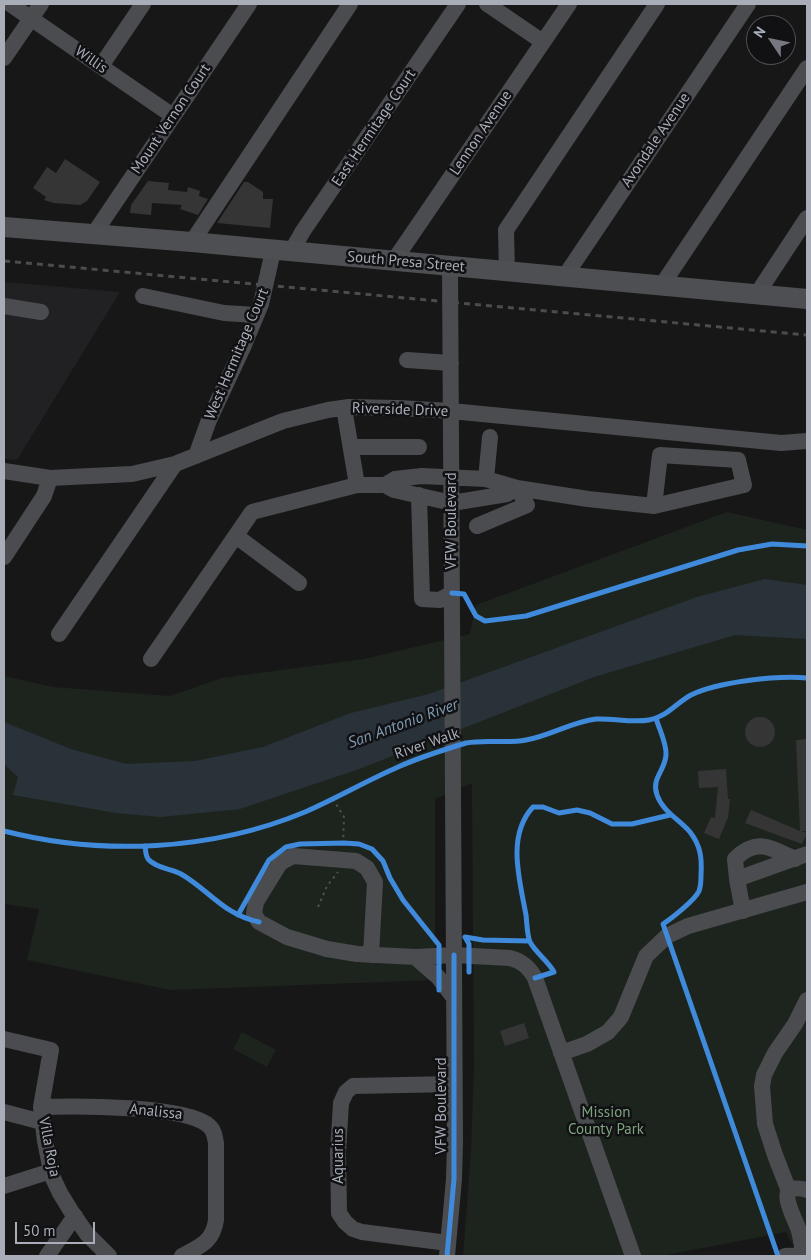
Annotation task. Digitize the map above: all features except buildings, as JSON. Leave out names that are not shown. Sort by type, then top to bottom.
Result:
[{"type":"main road","name":"South Presa Street","points":[[4,227],[192,242],[807,299]]},
{"type":"street","name":"Willis","points":[[10,4],[173,116]]},
{"type":"street","points":[[4,58],[41,4]]},
{"type":"street","points":[[101,66],[143,4]]},
{"type":"street","name":"Mount Vernon Court","points":[[94,235],[249,4]]},
{"type":"street","points":[[192,242],[350,4]]},
{"type":"street","name":"East Hermitage Court","points":[[282,251],[303,231],[458,4]]},
{"type":"street","points":[[487,4],[543,42]]},
{"type":"street","name":"Lennon Avenue","points":[[393,262],[569,4]]},
{"type":"street","points":[[508,271],[506,230],[657,4]]},
{"type":"street","name":"Avondale Avenue","points":[[565,276],[748,4]]},
{"type":"street","points":[[662,285],[807,68]]},
{"type":"street","points":[[757,294],[807,218]]},
{"type":"street","name":"West Hermitage Court","points":[[196,456],[208,420],[256,315],[266,286],[282,251]]},
{"type":"street","name":"VFW Boulevard","points":[[448,1250],[454,1179],[450,266]]},
{"type":"street","points":[[142,296],[224,313],[256,315]]},
{"type":"street","points":[[4,306],[41,312]]},
{"type":"street","points":[[407,360],[451,362]]},
{"type":"street","points":[[344,408],[357,485]]},
{"type":"street","name":"Riverside Drive","points":[[4,471],[50,478],[132,474],[175,464],[283,421],[344,408],[398,408],[451,411],[781,442],[807,442]]},
{"type":"street","points":[[490,437],[490,486]]},
{"type":"street","points":[[351,447],[419,447]]},
{"type":"street","points":[[452,593],[440,600],[422,599],[411,488],[422,476],[452,477],[490,486],[507,494],[517,488],[588,499],[654,506],[744,485],[738,460],[660,455],[654,506]]},
{"type":"street","points":[[59,634],[175,464]]},
{"type":"street","points":[[4,557],[44,496],[50,478]]},
{"type":"street","points":[[151,659],[252,512],[357,485],[386,485],[395,479],[411,488],[452,503],[490,486]]},
{"type":"street","points":[[477,526],[527,505],[517,488]]},
{"type":"street","points":[[236,536],[299,584]]},
{"type":"street","points":[[743,911],[735,859],[744,850],[756,846],[801,856]]},
{"type":"street","points":[[371,955],[375,882],[367,868],[356,860],[293,856],[280,863],[256,902],[254,914],[259,922],[287,937],[327,949],[357,954],[371,955],[415,957],[454,955],[510,958],[522,962],[535,978],[632,1256]]},
{"type":"street","points":[[737,879],[801,856]]},
{"type":"street","points":[[562,1053],[587,1044],[608,1032],[620,1017],[646,956],[667,936],[688,926],[807,892]]},
{"type":"street","points":[[415,957],[438,977],[454,998]]},
{"type":"street","points":[[785,1256],[805,1255],[798,1229],[788,1205],[789,1191],[765,1124],[762,1086],[764,1076],[774,1053],[795,1024],[807,1000]]},
{"type":"street","name":"Villa Roja","points":[[4,1039],[51,1050],[42,1114],[51,1171],[60,1194],[87,1234],[109,1256]]},
{"type":"street","name":"Aquarius","points":[[448,1250],[362,1232],[353,1229],[345,1222],[340,1213],[338,1152],[340,1102],[346,1092],[353,1086],[454,1084]]},
{"type":"street","name":"Analissa","points":[[4,1112],[42,1114],[90,1106],[178,1113],[201,1120],[210,1126],[216,1143],[215,1229],[204,1243],[182,1256]]},
{"type":"street","points":[[4,1186],[51,1171]]},
{"type":"street","points":[[789,1191],[791,1188],[797,1187],[807,1190]]},
{"type":"street","points":[[47,1256],[75,1216]]},
{"type":"path","points":[[326,802],[342,795]]},
{"type":"path","points":[[335,843],[352,843]]},
{"type":"shaded area","points":[[4,282],[120,292],[17,460],[4,459]]},
{"type":"green space","name":"Mission County Park","points":[[727,512],[807,530],[807,1244],[793,1245],[786,1232],[661,1256],[463,1256],[471,1150],[474,1067],[472,783],[435,799],[435,980],[170,990],[27,960],[39,909],[4,904],[4,676],[53,687],[170,696],[222,678],[364,659],[470,634],[476,605]]},
{"type":"green space","points":[[242,1032],[276,1050],[267,1067],[233,1049]]},
{"type":"water","name":"San Antonio River","points":[[765,579],[807,585],[807,639],[735,635],[594,677],[359,769],[240,809],[161,817],[116,813],[13,795],[18,777],[4,764],[4,722],[71,749],[126,764],[195,761],[263,747],[351,713],[429,694],[697,597]]},
{"type":"railway","points":[[4,261],[807,335]]},
{"type":"cycle path","points":[[452,593],[464,594],[476,616],[485,621],[526,616],[738,550],[772,544],[807,546]]},
{"type":"cycle path","name":"River Walk","points":[[4,831],[41,839],[79,844],[118,846],[156,846],[232,835],[269,825],[305,812],[406,763],[466,743],[526,740],[596,719],[649,720],[661,716],[691,695],[716,686],[748,680],[807,678]]},
{"type":"cycle path","points":[[656,718],[666,751],[665,761],[657,779],[657,795],[663,806],[694,837],[699,848],[701,864],[701,885],[697,895],[683,909],[663,924],[778,1256]]},
{"type":"cycle path","points":[[535,978],[554,972],[530,942],[518,874],[517,845],[520,831],[533,807],[543,807],[559,813],[577,810],[590,813],[612,824],[632,824],[670,815]]},
{"type":"cycle path","points":[[238,915],[269,860],[286,847],[300,844],[359,844],[372,849],[383,861],[390,878],[403,900],[439,945],[439,990]]},
{"type":"cycle path","points":[[145,846],[147,857],[152,863],[181,874],[226,908],[247,919],[259,922]]},
{"type":"cycle path","points":[[469,972],[469,944],[465,937],[483,940],[529,941]]},
{"type":"cycle path","points":[[447,1256],[454,1179],[454,955]]}]
